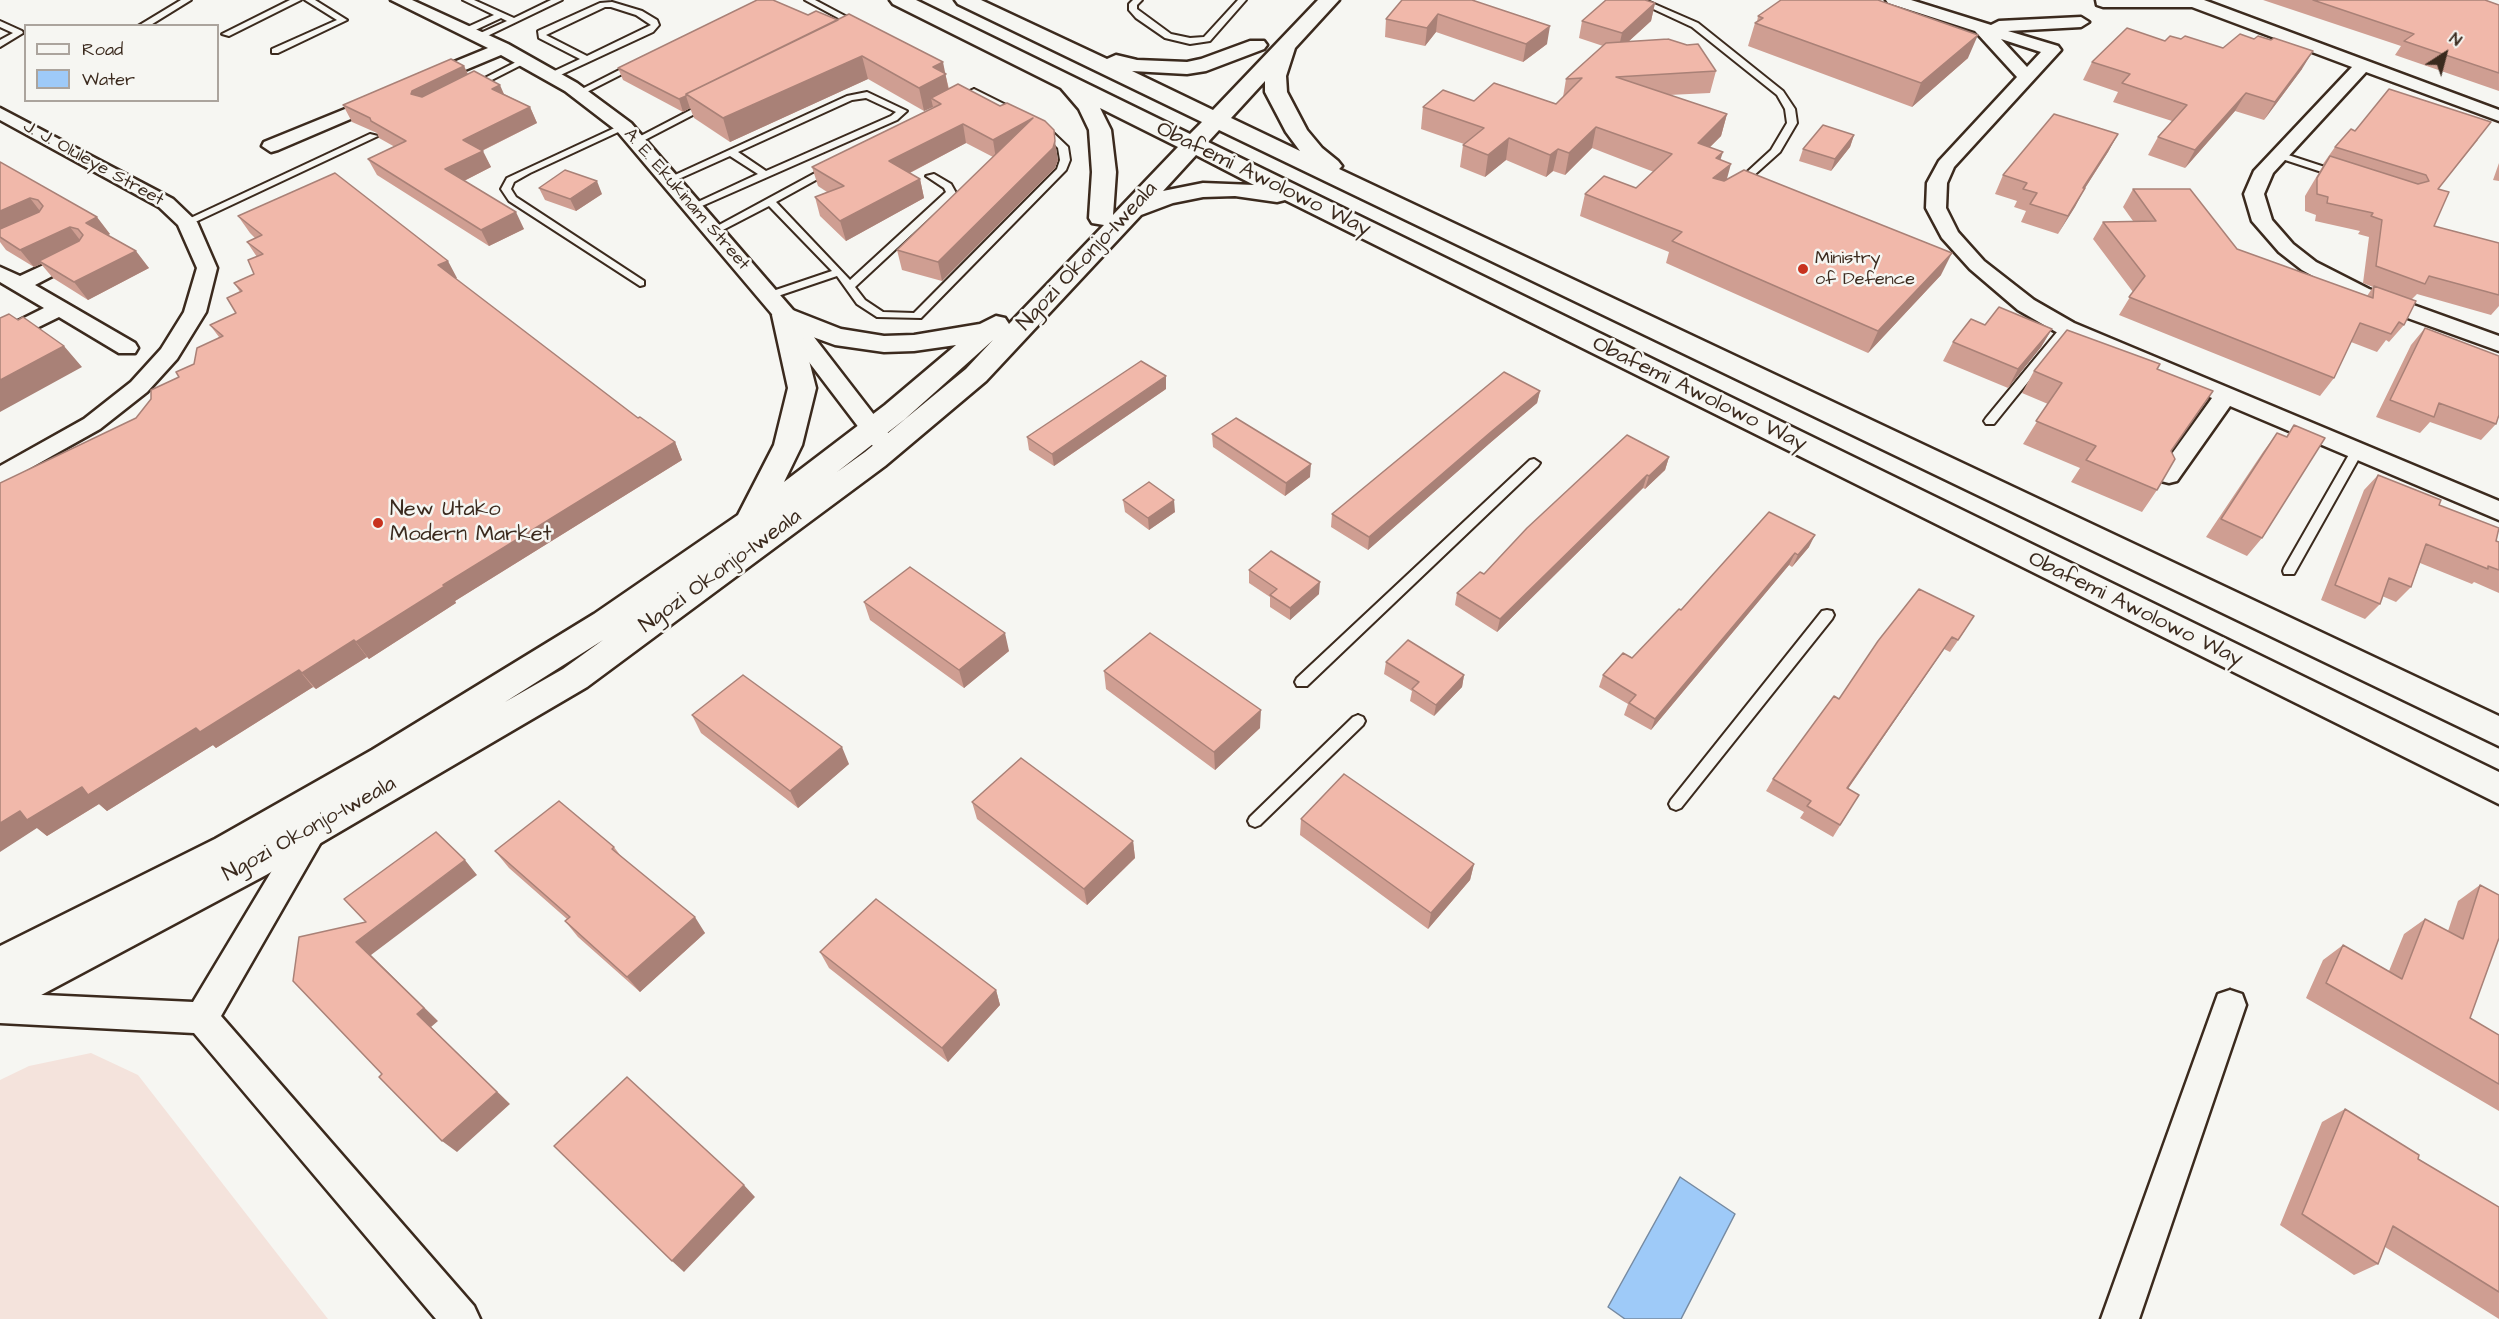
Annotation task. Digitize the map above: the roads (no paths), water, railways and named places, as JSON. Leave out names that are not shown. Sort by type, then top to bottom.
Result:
[{"type":"main road","name":"Obafemi Awolowo Way","points":[[900,0],[2499,789]]},
{"type":"main road","name":"Obafemi Awolowo Way","points":[[965,0],[1074,52],[1207,107],[1357,188],[2499,732]]},
{"type":"main road","name":"Ngozi Okonjo-Iweala","points":[[0,966],[228,849],[384,760],[605,623],[750,523],[976,375],[1132,210],[1182,138],[1207,107],[1274,36],[1301,0]]},
{"type":"main road","name":"Ngozi Okonjo-Iweala","points":[[1226,78],[1274,36],[1329,0]]},
{"type":"main road","points":[[1074,52],[1137,66],[1187,68],[1206,65],[1274,36],[1276,92],[1284,111],[1314,153],[1357,188]]},
{"type":"main road","points":[[1069,84],[1089,107],[1100,130],[1104,172],[1101,218]]},
{"type":"main road","name":"Ngozi Okonjo-Iweala","points":[[0,998],[314,828],[575,678],[741,559],[880,439],[1182,138]]},
{"type":"main road","points":[[1132,210],[1167,197],[1203,190],[1254,191],[1305,201]]},
{"type":"main road","points":[[776,305],[835,337],[861,342],[914,343],[988,331]]},
{"type":"main road","points":[[750,523],[788,445],[802,388],[776,305]]},
{"type":"street","name":"A. E. Ekukinam Street","points":[[399,0],[502,48],[551,76],[578,93],[630,134],[776,305],[880,439]]},
{"type":"street","points":[[1894,0],[2052,50]]},
{"type":"street","points":[[2499,116],[2308,46],[2191,0],[2104,1],[2052,50],[1946,165],[1937,183],[1936,208],[1949,234],[1977,265],[2026,305],[2066,328],[2499,511]]},
{"type":"street","points":[[2493,0],[2499,2]]},
{"type":"street","points":[[1980,27],[2081,22]]},
{"type":"street","points":[[1980,27],[2027,77]]},
{"type":"street","points":[[2308,46],[2341,88]]},
{"type":"street","points":[[271,146],[502,48]]},
{"type":"street","points":[[2362,66],[2264,171],[2254,194],[2262,221],[2286,248],[2309,266],[2362,294],[2499,344]]},
{"type":"street","points":[[2341,88],[2410,84]]},
{"type":"street","name":"J. J. Oluleye Street","points":[[0,113],[166,203],[187,222],[207,268],[195,312],[169,354],[139,387],[92,424],[0,477]]},
{"type":"street","points":[[0,137],[24,126]]},
{"type":"street","points":[[19,285],[84,252]]},
{"type":"street","points":[[0,273],[127,348]]},
{"type":"street","points":[[0,339],[59,309]]},
{"type":"street","points":[[2169,475],[2226,396]]},
{"type":"street","points":[[202,1018],[314,828]]},
{"type":"street","points":[[2120,1319],[2230,1005]]},
{"type":"street","points":[[0,1008],[202,1018],[461,1319]]},
{"type":"lane","points":[[145,24],[187,0]]},
{"type":"lane","points":[[226,34],[297,0]]},
{"type":"lane","points":[[275,51],[343,20],[309,0]]},
{"type":"lane","points":[[467,0],[514,21]]},
{"type":"lane","points":[[472,34],[514,21],[558,0]]},
{"type":"lane","points":[[809,0],[864,28],[853,33]]},
{"type":"lane","points":[[1138,0],[1133,10],[1139,16],[1167,36],[1190,41],[1207,39],[1242,0]]},
{"type":"lane","points":[[1638,0],[1695,25],[1780,93],[1790,109],[1792,123],[1775,152],[1728,190]]},
{"type":"lane","points":[[551,76],[650,30],[655,25],[654,21],[612,4],[603,5],[541,33],[586,59]]},
{"type":"lane","points":[[472,34],[501,15]]},
{"type":"lane","points":[[0,24],[20,33],[0,44]]},
{"type":"lane","points":[[578,93],[650,58]]},
{"type":"lane","points":[[466,90],[525,61]]},
{"type":"lane","points":[[770,201],[851,285],[861,302],[881,315],[917,316],[1061,170],[1065,160],[1063,147],[1040,126],[975,92],[946,105]]},
{"type":"lane","points":[[669,180],[849,98],[867,95],[902,111],[894,118],[692,207]]},
{"type":"lane","points":[[640,283],[512,200],[506,189],[510,180],[527,171],[718,100]]},
{"type":"lane","points":[[187,222],[373,136]]},
{"type":"lane","points":[[731,152],[766,175]]},
{"type":"lane","points":[[2279,155],[2344,176]]},
{"type":"lane","points":[[713,231],[843,162]]},
{"type":"lane","points":[[851,285],[951,193],[948,186],[931,176]]},
{"type":"lane","points":[[776,305],[839,272]]},
{"type":"lane","points":[[1990,421],[2066,328]]},
{"type":"lane","points":[[2289,571],[2357,451]]},
{"type":"lane","points":[[1302,682],[1534,463]]},
{"type":"lane","points":[[1676,804],[1827,615]]},
{"type":"lane","points":[[1255,820],[1358,721]]},
{"type":"water","points":[[1680,1177],[1735,1214],[1681,1319],[1625,1319],[1608,1307]]},
{"type":"place","name":"Ministry of Defence","points":[[1803,269]]},
{"type":"place","name":"New Utako Modern Market","points":[[378,523]]}]
